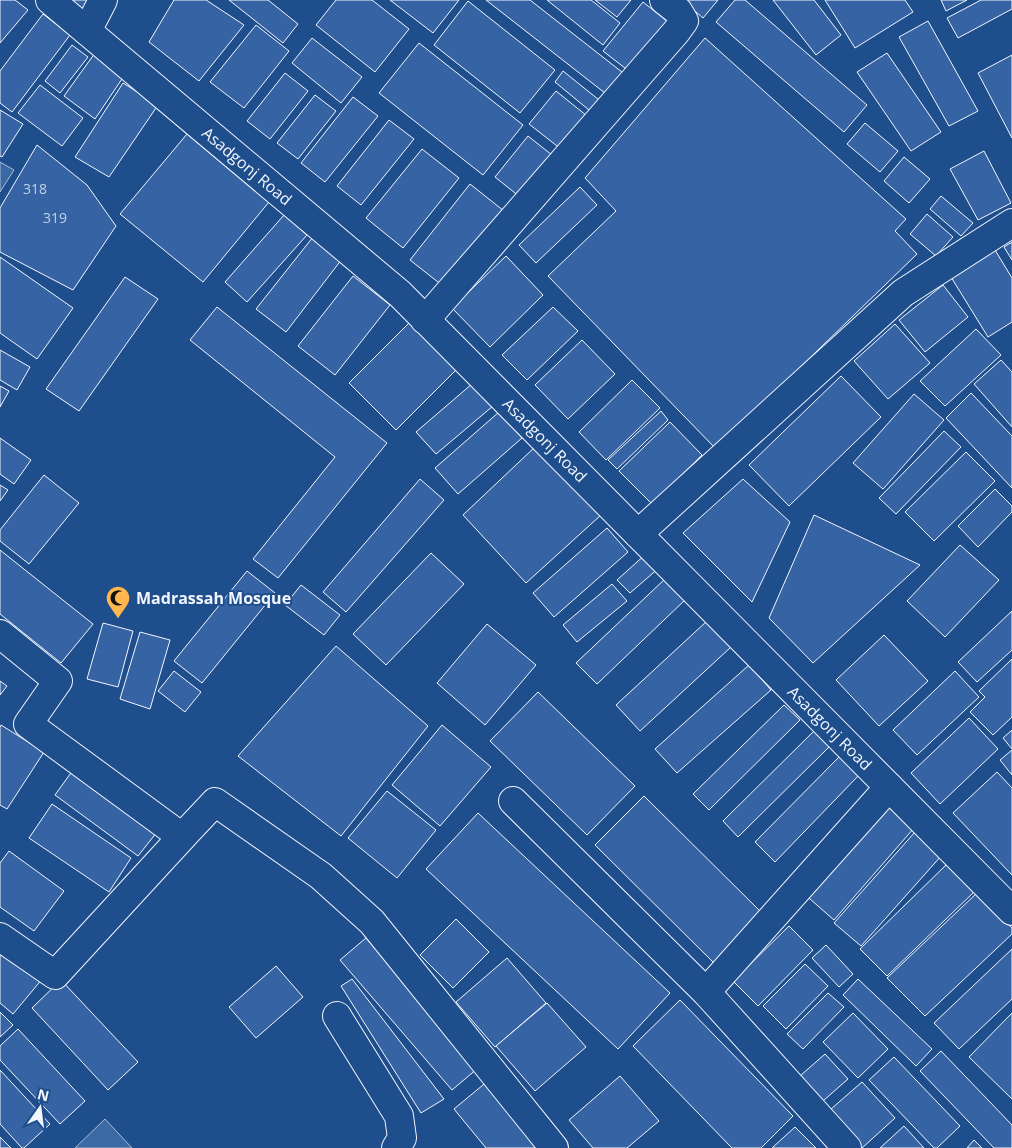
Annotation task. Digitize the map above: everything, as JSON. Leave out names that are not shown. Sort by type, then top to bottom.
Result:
[{"type":"street","name":"Asadgonj Road","points":[[50,0],[400,294],[1012,911]]},
{"type":"street","points":[[87,31],[103,0]]},
{"type":"street","points":[[425,320],[676,32],[684,21],[678,11],[664,0]]},
{"type":"street","points":[[638,534],[902,293],[1012,223]]},
{"type":"street","points":[[0,634],[58,681],[28,724],[182,837]]},
{"type":"street","points":[[706,992],[889,788]]},
{"type":"street","points":[[513,801],[706,992],[847,1148]]},
{"type":"street","points":[[0,937],[54,975],[215,802],[321,876],[372,922],[554,1148]]},
{"type":"street","points":[[337,1016],[400,1116],[402,1138],[396,1148]]},
{"type":"water","points":[[0,162],[14,170],[0,192]]},
{"type":"water","points":[[105,1119],[132,1148],[75,1148]]},
{"type":"building","points":[[0,0],[15,0],[28,10],[0,43]]},
{"type":"building","points":[[67,0],[94,0],[86,13]]},
{"type":"building","points":[[174,0],[206,0],[244,25],[199,81],[149,42]]},
{"type":"building","points":[[229,0],[268,0],[298,24],[283,43]]},
{"type":"building","points":[[336,0],[372,0],[409,29],[375,72],[316,25]]},
{"type":"building","points":[[390,0],[459,0],[433,33]]},
{"type":"building","points":[[486,0],[530,0],[627,76],[610,97]]},
{"type":"building","points":[[547,0],[591,0],[620,23],[603,45]]},
{"type":"building","points":[[595,0],[631,0],[617,17]]},
{"type":"building","points":[[682,0],[718,0],[703,18]]},
{"type":"building","points":[[735,0],[745,0],[867,105],[844,132],[716,22]]},
{"type":"building","points":[[773,0],[814,0],[841,35],[816,55]]},
{"type":"building","points":[[825,0],[905,0],[913,12],[855,48]]},
{"type":"building","points":[[941,0],[967,0],[946,11]]},
{"type":"building","points":[[981,0],[1012,0],[1012,9],[958,38],[947,18]]},
{"type":"building","points":[[468,1],[555,70],[520,113],[434,45]]},
{"type":"building","points":[[643,2],[673,26],[634,75],[603,51]]},
{"type":"building","points":[[43,14],[70,35],[12,112],[0,103],[0,71]]},
{"type":"building","points":[[928,21],[978,111],[949,126],[899,37]]},
{"type":"building","points":[[256,25],[289,51],[244,108],[210,82]]},
{"type":"building","points":[[312,38],[362,77],[341,103],[292,63]]},
{"type":"building","points":[[705,38],[906,219],[895,231],[917,254],[716,449],[548,276],[616,211],[585,178]]},
{"type":"building","points":[[419,43],[523,125],[483,175],[379,93]]},
{"type":"building","points":[[72,45],[88,57],[60,93],[45,81]]},
{"type":"building","points":[[95,53],[126,73],[95,119],[64,96]]},
{"type":"building","points":[[887,53],[941,132],[911,151],[857,72]]},
{"type":"building","points":[[1012,55],[1012,138],[978,73]]},
{"type":"building","points":[[563,71],[604,104],[595,115],[555,82]]},
{"type":"building","points":[[285,73],[308,91],[270,139],[247,121]]},
{"type":"building","points":[[123,83],[158,105],[109,177],[75,157]]},
{"type":"building","points":[[40,85],[83,118],[62,146],[18,113]]},
{"type":"building","points":[[556,91],[592,120],[566,153],[529,124]]},
{"type":"building","points":[[315,95],[336,111],[298,159],[277,143]]},
{"type":"building","points":[[353,97],[378,116],[325,182],[301,163]]},
{"type":"building","points":[[0,110],[23,124],[2,157],[0,156]]},
{"type":"building","points":[[389,120],[414,139],[361,205],[337,186]]},
{"type":"building","points":[[865,123],[898,151],[880,172],[847,144]]},
{"type":"building","points":[[187,134],[269,202],[203,282],[120,214]]},
{"type":"building","points":[[528,136],[557,159],[525,201],[495,177]]},
{"type":"building","points":[[37,145],[87,185],[116,226],[73,290],[0,252],[0,208]]},
{"type":"building","points":[[422,149],[459,178],[403,248],[366,218]]},
{"type":"building","points":[[984,151],[1011,203],[978,220],[950,169]]},
{"type":"building","points":[[904,157],[930,179],[909,203],[884,181]]},
{"type":"building","points":[[470,184],[504,211],[443,286],[410,260]]},
{"type":"building","points":[[580,187],[597,205],[536,263],[519,245]]},
{"type":"building","points":[[941,196],[973,223],[961,236],[930,209]]},
{"type":"building","points":[[927,214],[953,237],[936,256],[910,234]]},
{"type":"building","points":[[284,215],[307,235],[247,302],[225,282]]},
{"type":"building","points":[[313,237],[342,259],[286,332],[256,309]]},
{"type":"building","points":[[1012,242],[1012,260],[1004,247]]},
{"type":"building","points":[[995,250],[1012,278],[1012,322],[988,337],[951,277]]},
{"type":"building","points":[[506,256],[543,295],[490,347],[452,308]]},
{"type":"building","points":[[0,257],[73,308],[37,359],[0,333]]},
{"type":"building","points":[[353,276],[390,305],[335,375],[298,346]]},
{"type":"building","points":[[125,277],[158,299],[79,411],[46,389]]},
{"type":"building","points":[[943,285],[968,317],[925,352],[899,320]]},
{"type":"building","points":[[217,307],[387,443],[278,578],[253,559],[335,457],[190,340]]},
{"type":"building","points":[[553,307],[578,331],[527,380],[502,355]]},
{"type":"building","points":[[409,323],[456,370],[396,430],[349,383]]},
{"type":"building","points":[[895,324],[930,363],[888,399],[854,361]]},
{"type":"building","points":[[976,329],[1001,355],[945,406],[920,381]]},
{"type":"building","points":[[582,340],[615,374],[568,419],[535,385]]},
{"type":"building","points":[[0,350],[30,367],[17,390],[0,380]]},
{"type":"building","points":[[1001,360],[1012,372],[1012,427],[974,384]]},
{"type":"building","points":[[841,376],[881,417],[789,506],[749,465]]},
{"type":"building","points":[[632,380],[660,408],[606,460],[579,432]]},
{"type":"building","points":[[473,383],[493,406],[436,454],[416,432]]},
{"type":"building","points":[[0,386],[9,391],[0,407]]},
{"type":"building","points":[[971,393],[1012,436],[1012,488],[946,418]]},
{"type":"building","points":[[914,394],[944,420],[883,489],[853,463]]},
{"type":"building","points":[[661,411],[668,420],[617,469],[608,460]]},
{"type":"building","points":[[499,412],[522,438],[458,494],[435,468]]},
{"type":"building","points":[[670,422],[702,455],[652,504],[619,471]]},
{"type":"building","points":[[944,431],[961,447],[896,514],[879,498]]},
{"type":"building","points":[[0,438],[31,460],[14,484],[0,474]]},
{"type":"building","points":[[536,446],[601,515],[526,583],[463,515]]},
{"type":"building","points":[[966,452],[995,481],[934,541],[905,512]]},
{"type":"building","points":[[44,475],[79,503],[29,564],[0,541],[0,530]]},
{"type":"building","points":[[420,479],[444,500],[346,612],[323,592]]},
{"type":"building","points":[[743,479],[790,522],[752,602],[683,533]]},
{"type":"building","points":[[0,485],[8,490],[0,501]]},
{"type":"building","points":[[995,489],[1012,506],[1012,512],[978,547],[958,526]]},
{"type":"building","points":[[814,515],[920,565],[813,663],[769,618]]},
{"type":"building","points":[[607,528],[628,552],[554,617],[533,593]]},
{"type":"building","points":[[960,545],[999,580],[945,637],[907,601]]},
{"type":"building","points":[[0,550],[93,624],[61,663],[0,614]]},
{"type":"building","points":[[431,553],[464,584],[386,665],[353,634]]},
{"type":"building","points":[[647,553],[660,567],[630,593],[617,580]]},
{"type":"building","points":[[247,571],[275,593],[202,683],[174,661]]},
{"type":"building","points":[[666,578],[686,599],[597,684],[576,663]]},
{"type":"building","points":[[612,584],[627,601],[577,642],[563,625]]},
{"type":"building","points":[[301,585],[340,615],[324,635],[285,605]]},
{"type":"building","points":[[1012,611],[1012,650],[977,682],[958,662]]},
{"type":"building","points":[[707,621],[731,647],[640,731],[616,705]]},
{"type":"building","points":[[103,623],[133,631],[118,687],[87,679]]},
{"type":"building","points":[[487,624],[536,665],[485,725],[437,683]]},
{"type":"building","points":[[140,632],[170,640],[150,709],[120,699]]},
{"type":"building","points":[[884,635],[928,681],[879,726],[836,680]]},
{"type":"building","points":[[336,646],[428,726],[341,836],[238,756]]},
{"type":"building","points":[[1012,659],[1012,717],[993,735],[970,712],[985,697],[979,691]]},
{"type":"building","points":[[749,665],[771,690],[677,773],[655,749]]},
{"type":"building","points":[[174,671],[201,692],[185,712],[158,691]]},
{"type":"building","points":[[955,671],[979,697],[917,755],[893,730]]},
{"type":"building","points":[[0,681],[7,686],[0,695]]},
{"type":"building","points":[[538,692],[635,786],[587,835],[490,741]]},
{"type":"building","points":[[784,705],[800,720],[709,810],[693,794]]},
{"type":"building","points":[[969,718],[998,749],[940,804],[911,773]]},
{"type":"building","points":[[1,725],[44,752],[7,809],[0,805]]},
{"type":"building","points":[[442,725],[491,767],[440,826],[392,785]]},
{"type":"building","points":[[1012,730],[1012,749],[1003,738]]},
{"type":"building","points":[[814,731],[829,747],[738,837],[723,821]]},
{"type":"building","points":[[1012,750],[1012,775],[1000,760]]},
{"type":"building","points":[[841,755],[860,774],[775,862],[755,842]]},
{"type":"building","points":[[73,770],[157,832],[138,856],[55,795]]},
{"type":"building","points":[[997,772],[1012,788],[1012,875],[953,813]]},
{"type":"building","points":[[387,791],[436,830],[397,878],[348,838]]},
{"type":"building","points":[[644,796],[765,916],[716,965],[595,845]]},
{"type":"building","points":[[881,801],[914,828],[834,920],[802,892]]},
{"type":"building","points":[[52,804],[131,858],[109,892],[29,838]]},
{"type":"building","points":[[478,813],[670,993],[618,1049],[426,869]]},
{"type":"building","points":[[915,832],[942,855],[861,946],[834,923]]},
{"type":"building","points":[[9,851],[64,891],[34,931],[0,907],[0,863]]},
{"type":"building","points":[[947,864],[974,892],[887,976],[860,949]]},
{"type":"building","points":[[978,892],[1012,928],[1012,934],[925,1016],[887,978]]},
{"type":"building","points":[[456,919],[489,952],[453,988],[420,955]]},
{"type":"building","points":[[789,926],[813,950],[758,1006],[733,981]]},
{"type":"building","points":[[366,938],[478,1068],[452,1090],[340,960]]},
{"type":"building","points":[[826,945],[853,974],[839,987],[812,958]]},
{"type":"building","points":[[1012,949],[1012,999],[959,1049],[934,1023]]},
{"type":"building","points":[[0,953],[43,978],[13,1014],[0,1003]]},
{"type":"building","points":[[507,958],[546,1003],[495,1047],[456,1002]]},
{"type":"building","points":[[805,964],[828,986],[786,1029],[763,1006]]},
{"type":"building","points":[[276,966],[303,997],[256,1038],[229,1007]]},
{"type":"building","points":[[352,979],[444,1099],[421,1113],[341,986]]},
{"type":"building","points":[[858,979],[932,1049],[916,1066],[843,995]]},
{"type":"building","points":[[61,980],[138,1062],[108,1090],[32,1008]]},
{"type":"building","points":[[828,993],[844,1007],[803,1049],[787,1034]]},
{"type":"building","points":[[680,1000],[793,1116],[761,1148],[732,1148],[633,1046]]},
{"type":"building","points":[[547,1003],[586,1047],[535,1091],[496,1046]]},
{"type":"building","points":[[0,1012],[13,1025],[0,1037]]},
{"type":"building","points":[[853,1013],[888,1049],[858,1078],[823,1042]]},
{"type":"building","points":[[1012,1013],[1012,1099],[969,1057]]},
{"type":"building","points":[[18,1029],[85,1101],[60,1124],[0,1060],[0,1046]]},
{"type":"building","points":[[941,1051],[1012,1125],[1012,1148],[994,1148],[920,1071]]},
{"type":"building","points":[[825,1054],[848,1079],[815,1108],[792,1083]]},
{"type":"building","points":[[894,1057],[960,1126],[937,1148],[934,1148],[869,1080]]},
{"type":"building","points":[[0,1070],[50,1124],[24,1148],[0,1124]]},
{"type":"building","points":[[620,1076],[659,1121],[627,1148],[593,1148],[569,1120]]},
{"type":"building","points":[[489,1080],[545,1148],[486,1148],[454,1109]]},
{"type":"building","points":[[862,1082],[895,1118],[862,1148],[852,1148],[823,1116]]},
{"type":"building","points":[[904,1126],[924,1148],[880,1148]]},
{"type":"building","points":[[795,1127],[816,1148],[772,1148]]},
{"type":"building","points":[[0,1137],[11,1148],[0,1148]]},
{"type":"building","points":[[974,1140],[982,1148],[967,1148]]},
{"type":"place","name":"Madrassah Mosque","points":[[118,619]]}]
